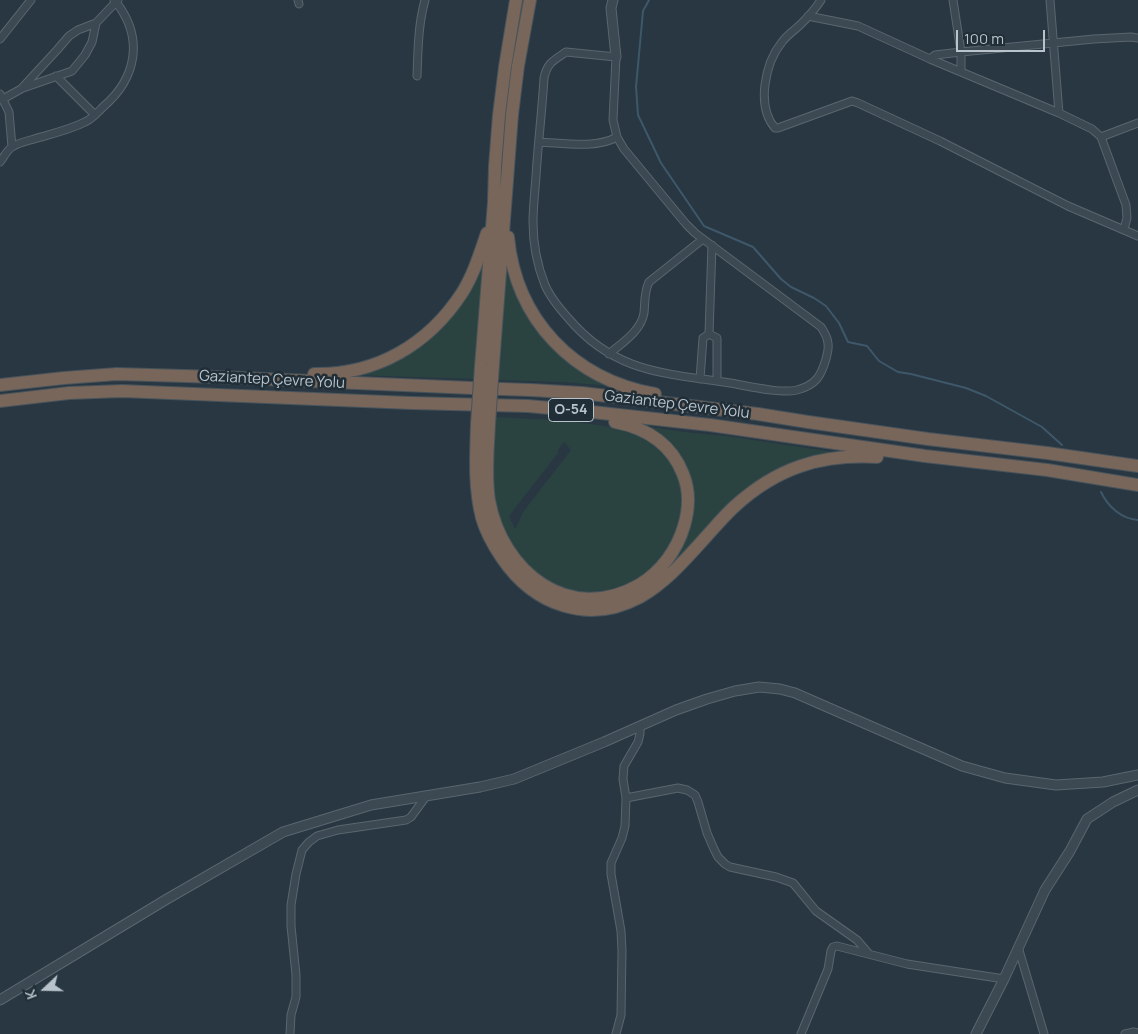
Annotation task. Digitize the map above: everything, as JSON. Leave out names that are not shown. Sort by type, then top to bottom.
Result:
[{"type":"highway","points":[[516,0],[500,107],[501,166],[512,266],[528,304],[542,328],[560,348],[576,361],[606,379],[639,391],[679,398],[708,408]]},
{"type":"highway","points":[[530,0],[494,202],[483,424],[476,456],[476,489],[482,520],[496,549],[517,577],[541,596],[555,603],[579,610],[604,609],[630,602],[651,590],[668,577],[734,507],[764,484],[792,469],[816,461],[847,456],[900,460],[925,456]]},
{"type":"highway","points":[[258,380],[291,374],[327,374],[358,369],[385,361],[424,336],[452,308],[463,292],[478,260],[487,232],[501,166]]},
{"type":"highway","name":"Gaziantep Çevre Yolu","points":[[0,385],[117,374],[582,393],[708,408],[1138,466]]},
{"type":"highway","name":"Gaziantep Çevre Yolu","points":[[0,401],[69,393],[122,391],[528,406],[710,425],[925,456],[1047,470],[1138,486]]},
{"type":"highway","points":[[483,424],[492,514],[504,543],[532,577],[556,592],[591,599],[612,596],[642,582],[660,568],[670,556],[678,542],[687,516],[689,502],[685,477],[671,451],[646,432],[632,426],[528,406]]},
{"type":"street","points":[[0,39],[31,0]]},
{"type":"street","points":[[417,76],[420,23],[425,0]]},
{"type":"street","points":[[613,0],[611,8],[616,57],[613,120],[617,137],[624,149],[682,220],[695,233],[821,327],[826,335],[828,353],[816,382],[807,387],[787,392],[673,375],[632,365],[609,354],[586,337],[560,308],[546,288],[539,268],[533,221],[546,68],[566,52],[616,57]]},
{"type":"street","points":[[821,0],[775,52],[765,82],[764,100],[770,123],[775,128],[852,101],[858,102],[1068,206],[1138,236]]},
{"type":"street","points":[[953,0],[961,52],[961,72]]},
{"type":"street","points":[[1050,0],[1060,113]]},
{"type":"street","points":[[0,162],[12,147],[87,121],[111,101],[127,78],[134,54],[132,31],[128,20],[116,1],[96,23],[68,36],[20,89]]},
{"type":"street","points":[[808,16],[858,26],[1092,128],[1101,137],[1126,205],[1127,218],[1124,229]]},
{"type":"street","points":[[12,147],[9,112],[1,97],[72,70],[85,55],[92,42],[96,23]]},
{"type":"street","points":[[930,59],[935,55],[961,52],[1054,43],[1138,38]]},
{"type":"street","points":[[56,76],[95,114]]},
{"type":"street","points":[[1101,137],[1138,123]]},
{"type":"street","points":[[539,142],[594,144],[617,137]]},
{"type":"street","points":[[609,354],[638,327],[644,316],[646,290],[651,280],[703,238]]},
{"type":"street","points":[[709,334],[712,245]]},
{"type":"street","points":[[700,378],[703,338],[709,334]]},
{"type":"street","points":[[709,334],[717,338],[717,381]]},
{"type":"street","points":[[1,998],[283,832],[372,805],[480,787],[514,779],[676,710],[735,691],[759,687],[795,693],[962,766],[1005,778],[1056,784],[1103,782],[1138,775]]},
{"type":"street","points":[[616,1034],[620,1015],[622,951],[611,863],[625,826],[624,766],[638,742],[640,726]]},
{"type":"street","points":[[626,798],[678,788],[687,790],[695,796],[714,849],[718,857],[725,864],[730,867],[776,877],[793,884],[816,912],[857,940],[869,954]]},
{"type":"street","points":[[976,1034],[1045,890],[1070,851],[1086,819],[1138,790]]},
{"type":"street","points":[[290,1034],[291,1016],[296,997],[291,905],[302,850],[317,836],[338,830],[406,820],[411,817],[427,795]]},
{"type":"street","points":[[801,1034],[828,969],[833,947],[837,946],[907,964],[1004,979]]},
{"type":"street","points":[[1018,947],[1044,1034]]},
{"type":"street","points":[[1125,1034],[1138,1033]]},
{"type":"green space","points":[[504,251],[525,309],[611,386],[497,380]]},
{"type":"green space","points":[[485,253],[476,379],[354,375],[421,344]]},
{"type":"green space","points":[[494,417],[558,420],[605,426],[638,434],[662,449],[670,460],[682,486],[682,513],[674,538],[666,552],[640,578],[609,592],[577,593],[549,582],[525,563],[516,552],[501,527],[492,487]],"holes":[[[564,442],[571,450],[523,512],[515,529],[509,516],[558,453]]]},
{"type":"green space","points":[[644,426],[840,453],[789,466],[671,565],[691,483]]},
{"type":"waterway","points":[[649,0],[643,11],[636,87],[638,115],[661,163],[704,226],[753,247],[781,279],[791,287],[826,306],[839,323],[848,342],[867,346],[879,361],[898,372],[966,388],[986,396],[1042,427],[1062,445]]},
{"type":"waterway","points":[[1101,492],[1107,503],[1121,515],[1138,520]]}]
